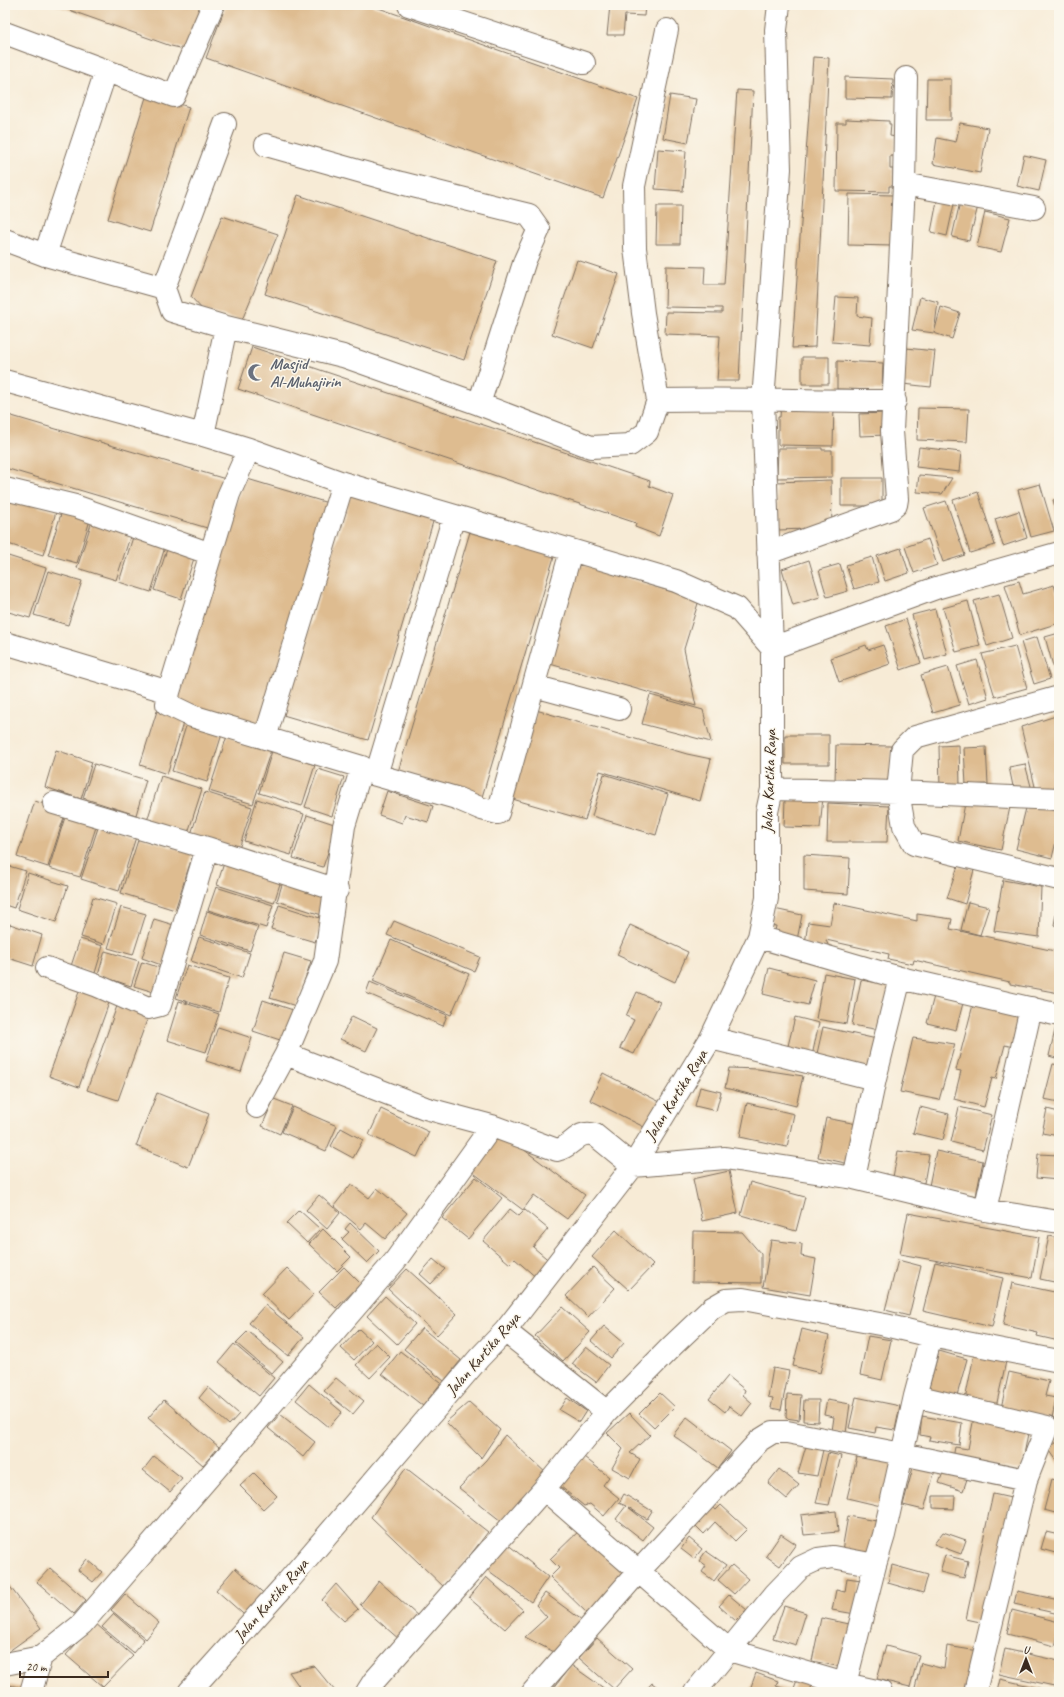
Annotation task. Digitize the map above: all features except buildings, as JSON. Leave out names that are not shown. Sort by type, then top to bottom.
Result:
[{"type":"street","points":[[5,33],[174,96],[213,5]]},
{"type":"street","points":[[408,5],[584,63]]},
{"type":"street","name":"Jalan Kartika Raya","points":[[189,1692],[284,1586],[479,1358],[505,1331],[633,1166],[711,1038],[759,937],[767,898],[767,812],[772,789],[772,648],[763,401],[780,169],[776,30],[779,5]]},
{"type":"street","points":[[225,124],[164,288],[172,311],[343,356],[479,404],[591,447],[630,445],[647,432],[658,400],[643,312],[636,255],[634,186],[666,30]]},
{"type":"street","points":[[45,255],[106,71]]},
{"type":"street","points":[[768,553],[892,509],[896,505],[897,499],[892,431],[895,401],[904,184],[906,78]]},
{"type":"street","points":[[266,145],[401,183],[529,215],[539,229],[525,260],[479,404]]},
{"type":"street","points":[[904,184],[1034,208]]},
{"type":"street","points":[[5,240],[45,255],[164,288]]},
{"type":"street","points":[[203,434],[226,326]]},
{"type":"street","points":[[5,381],[203,434],[343,483],[676,581],[737,608],[772,648],[936,588],[1059,553]]},
{"type":"street","points":[[658,400],[712,399],[763,401],[895,401]]},
{"type":"street","points":[[249,449],[229,494],[169,692],[167,704],[192,716],[362,767],[344,826],[337,890],[326,961],[286,1054],[257,1107]]},
{"type":"street","points":[[264,738],[343,483]]},
{"type":"street","points":[[5,489],[75,506],[211,554]]},
{"type":"street","points":[[454,516],[376,775],[456,798],[482,809],[498,813],[571,551]]},
{"type":"street","points":[[5,643],[169,692]]},
{"type":"street","points":[[534,686],[619,708]]},
{"type":"street","points":[[1059,697],[915,737],[902,750],[898,792],[904,826],[914,844],[1059,879]]},
{"type":"street","points":[[772,789],[898,792],[1059,799]]},
{"type":"street","points":[[54,803],[207,848],[337,890]]},
{"type":"street","points":[[47,968],[98,986],[148,1008],[160,1005],[207,848]]},
{"type":"street","points":[[759,937],[900,978],[1059,1015]]},
{"type":"street","points":[[854,1178],[874,1079],[900,978]]},
{"type":"street","points":[[985,1210],[1031,1008]]},
{"type":"street","points":[[711,1038],[874,1079]]},
{"type":"street","points":[[286,1054],[425,1108],[492,1126],[557,1150],[562,1149],[583,1134],[589,1133],[595,1135],[633,1166],[725,1158],[854,1178],[985,1210],[1059,1222]]},
{"type":"street","points":[[5,1664],[40,1657],[82,1624],[395,1261],[492,1126]]},
{"type":"street","points":[[367,1692],[379,1675],[544,1489],[606,1412],[712,1308],[726,1300],[743,1299],[885,1325],[931,1336],[1059,1361]]},
{"type":"street","points":[[505,1331],[606,1412]]},
{"type":"street","points":[[845,1684],[874,1565],[884,1536],[915,1396],[931,1336]]},
{"type":"street","points":[[915,1396],[1047,1428],[1026,1480],[975,1692]]},
{"type":"street","points":[[533,1692],[638,1572],[760,1440],[773,1432],[786,1432],[902,1454],[1026,1480]]},
{"type":"street","points":[[544,1489],[729,1650],[845,1684],[881,1692]]},
{"type":"street","points":[[695,1692],[775,1594],[800,1567],[818,1559],[833,1557],[874,1565]]},
{"type":"street","points":[[31,1692],[40,1657]]},
{"type":"place","name":"Masjid Al-Muhajirin","points":[[257,373]]}]
